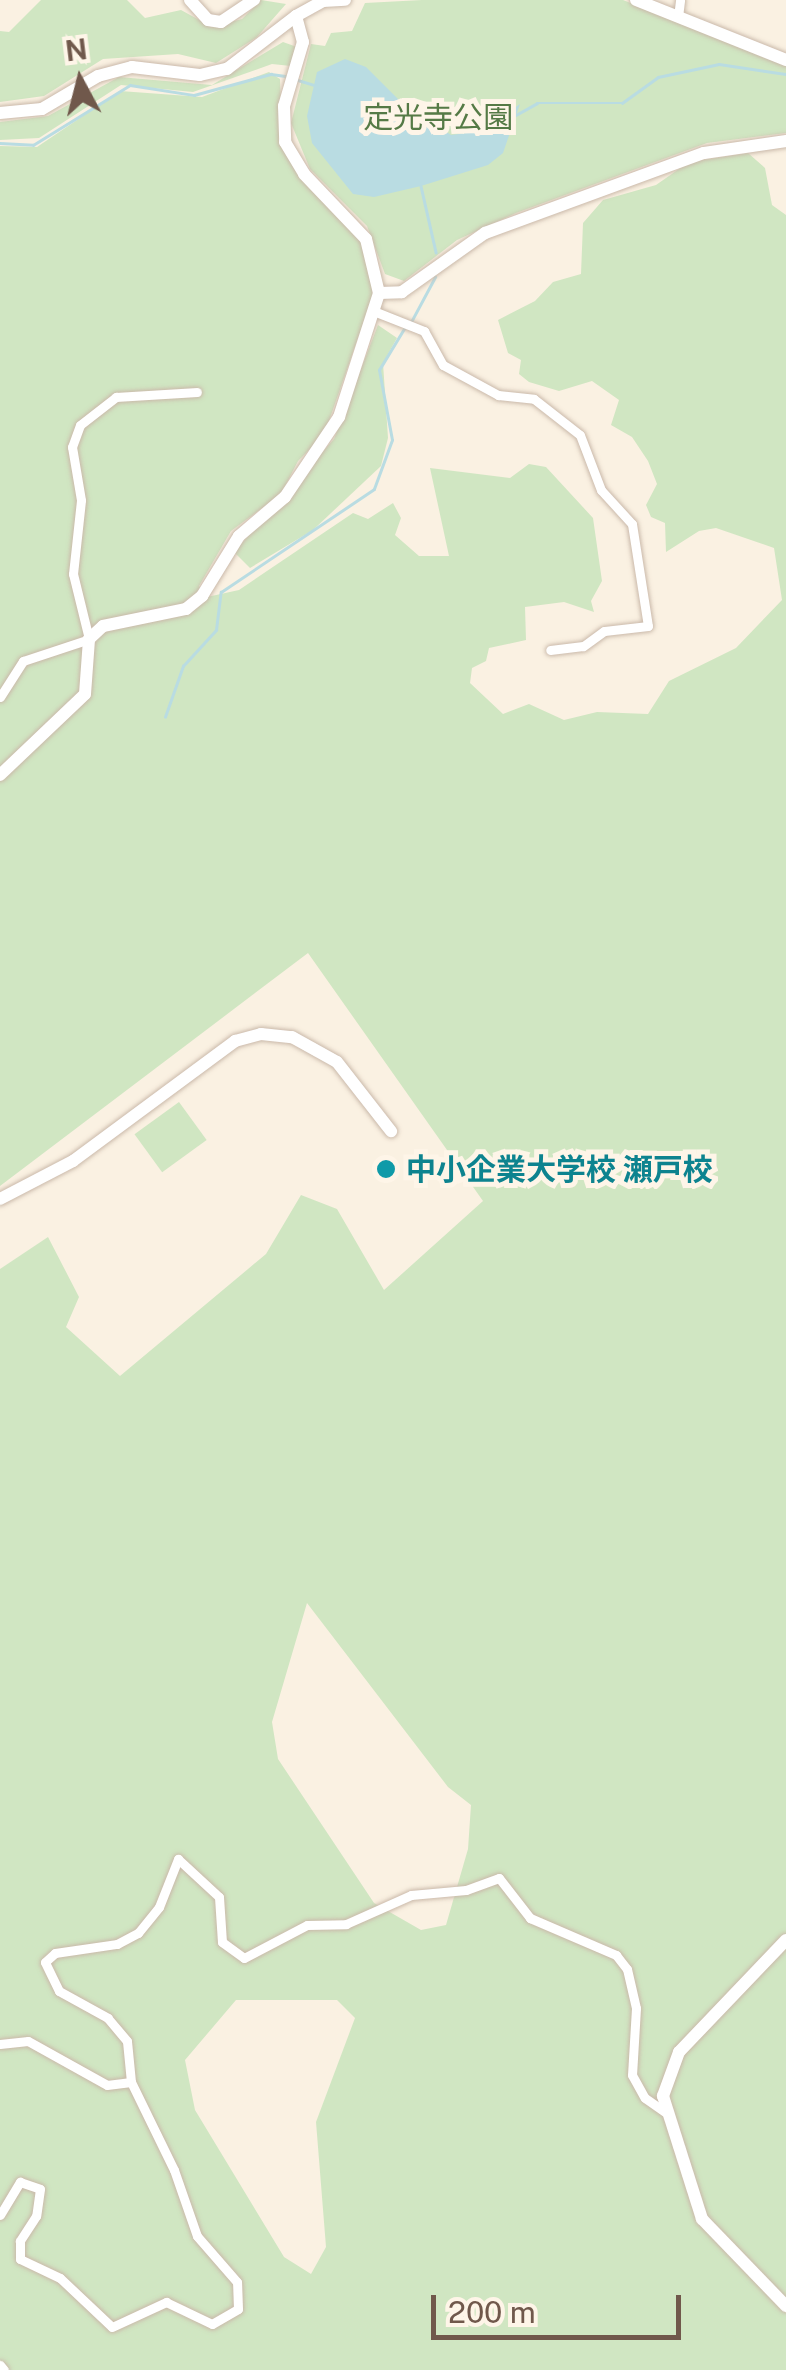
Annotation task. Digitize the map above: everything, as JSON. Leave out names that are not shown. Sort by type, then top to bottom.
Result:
[{"type":"street","points":[[190,0],[208,20],[221,22],[254,0]]},
{"type":"street","points":[[0,113],[42,109],[98,76],[132,66],[200,75],[227,69],[296,16],[323,1],[345,0]]},
{"type":"street","points":[[636,0],[786,60]]},
{"type":"street","points":[[678,17],[680,0]]},
{"type":"street","points":[[0,697],[23,661],[90,640],[103,626],[186,609],[202,596],[239,536],[284,497],[326,440],[376,312],[379,293],[366,239],[304,174],[285,142],[289,87],[304,30],[296,16]]},
{"type":"street","points":[[379,293],[402,292],[485,232],[704,152],[786,141]]},
{"type":"street","points":[[376,312],[428,336],[443,366],[498,395],[534,399],[580,435],[601,490],[632,524],[648,626],[604,631],[583,646],[550,650]]},
{"type":"street","points":[[0,775],[84,694],[90,640],[73,574],[81,500],[72,448],[76,432],[116,396],[196,392]]},
{"type":"street","points":[[0,1200],[73,1161],[235,1041],[261,1034],[292,1037],[337,1062],[391,1131]]},
{"type":"street","points":[[0,2215],[20,2182],[40,2189],[42,2200],[20,2241],[20,2259],[60,2278],[112,2327],[166,2302],[212,2324],[238,2310],[237,2282],[196,2236],[181,2186],[131,2082],[120,2029],[59,1992],[45,1962],[138,1933],[159,1907],[178,1859],[220,1897],[222,1942],[244,1958],[307,1925],[346,1924],[411,1896],[466,1890],[499,1878],[530,1918],[616,1955],[628,1969],[636,2008],[632,2075],[645,2098],[665,2112]]},
{"type":"street","points":[[786,1940],[680,2052],[668,2073],[665,2112],[702,2219],[786,2306]]},
{"type":"street","points":[[0,2044],[28,2041],[99,2082],[131,2082]]},
{"type":"green space","points":[[41,0],[127,0],[145,18],[181,10],[212,27],[242,19],[261,0],[286,4],[257,37],[216,63],[178,54],[103,59],[44,96],[0,102],[0,31],[9,32]]},
{"type":"green space","name":"定光寺公園","points":[[623,0],[786,65],[786,133],[707,143],[516,213],[457,240],[404,281],[385,274],[367,226],[310,169],[291,123],[311,44],[325,46],[331,33],[352,31],[365,3]]},
{"type":"green space","points":[[283,42],[297,47],[291,66],[272,64],[193,92],[121,85],[39,138],[0,140],[0,122],[48,116],[119,77],[212,85]]},
{"type":"green space","points":[[269,72],[280,79],[282,145],[364,244],[373,295],[324,435],[298,461],[281,494],[231,531],[199,586],[207,597],[239,590],[353,513],[368,519],[393,503],[401,518],[395,535],[419,556],[449,556],[430,468],[510,478],[529,464],[546,467],[593,518],[602,581],[591,601],[594,612],[564,602],[525,607],[526,640],[489,648],[486,661],[472,668],[470,683],[503,714],[529,704],[564,720],[597,712],[648,714],[669,681],[736,648],[782,600],[774,548],[716,528],[699,531],[666,552],[665,523],[651,517],[646,505],[657,484],[648,461],[632,437],[611,425],[619,400],[592,381],[559,391],[529,382],[519,374],[521,360],[508,353],[498,320],[535,301],[553,282],[581,274],[583,223],[603,200],[656,185],[689,162],[748,153],[765,168],[772,205],[786,215],[786,2370],[0,2370],[0,1269],[48,1237],[79,1297],[66,1327],[120,1376],[266,1254],[301,1195],[337,1209],[384,1290],[483,1201],[308,953],[0,1186],[0,146],[37,147],[120,91],[202,97]],"holes":[[[307,1603],[448,1787],[471,1805],[468,1849],[446,1925],[421,1930],[374,1903],[278,1759],[272,1722]],[[236,2000],[337,2000],[355,2018],[316,2122],[326,2247],[311,2274],[284,2257],[195,2110],[185,2060]]]},
{"type":"green space","points":[[378,325],[397,338],[383,363],[388,438],[381,466],[313,530],[250,568],[234,552],[334,439]]},
{"type":"green space","points":[[179,1102],[207,1140],[162,1172],[135,1134]]},
{"type":"water","points":[[345,59],[366,67],[399,100],[451,135],[482,131],[520,104],[503,153],[488,165],[421,186],[374,197],[353,194],[312,143],[307,116],[317,72]]},
{"type":"waterway","points":[[514,116],[537,103],[622,103],[658,77],[719,64],[786,74]]},
{"type":"waterway","points":[[0,143],[33,145],[130,85],[194,95],[271,74],[285,76]]},
{"type":"waterway","points":[[298,80],[314,85]]},
{"type":"waterway","points":[[421,186],[436,252]]},
{"type":"waterway","points":[[411,322],[435,277]]},
{"type":"waterway","points":[[165,717],[183,666],[216,630],[221,592],[374,489],[392,440],[379,370],[405,327]]},
{"type":"place","name":"中小企業大学校 瀬戸校","points":[[386,1169]]}]
